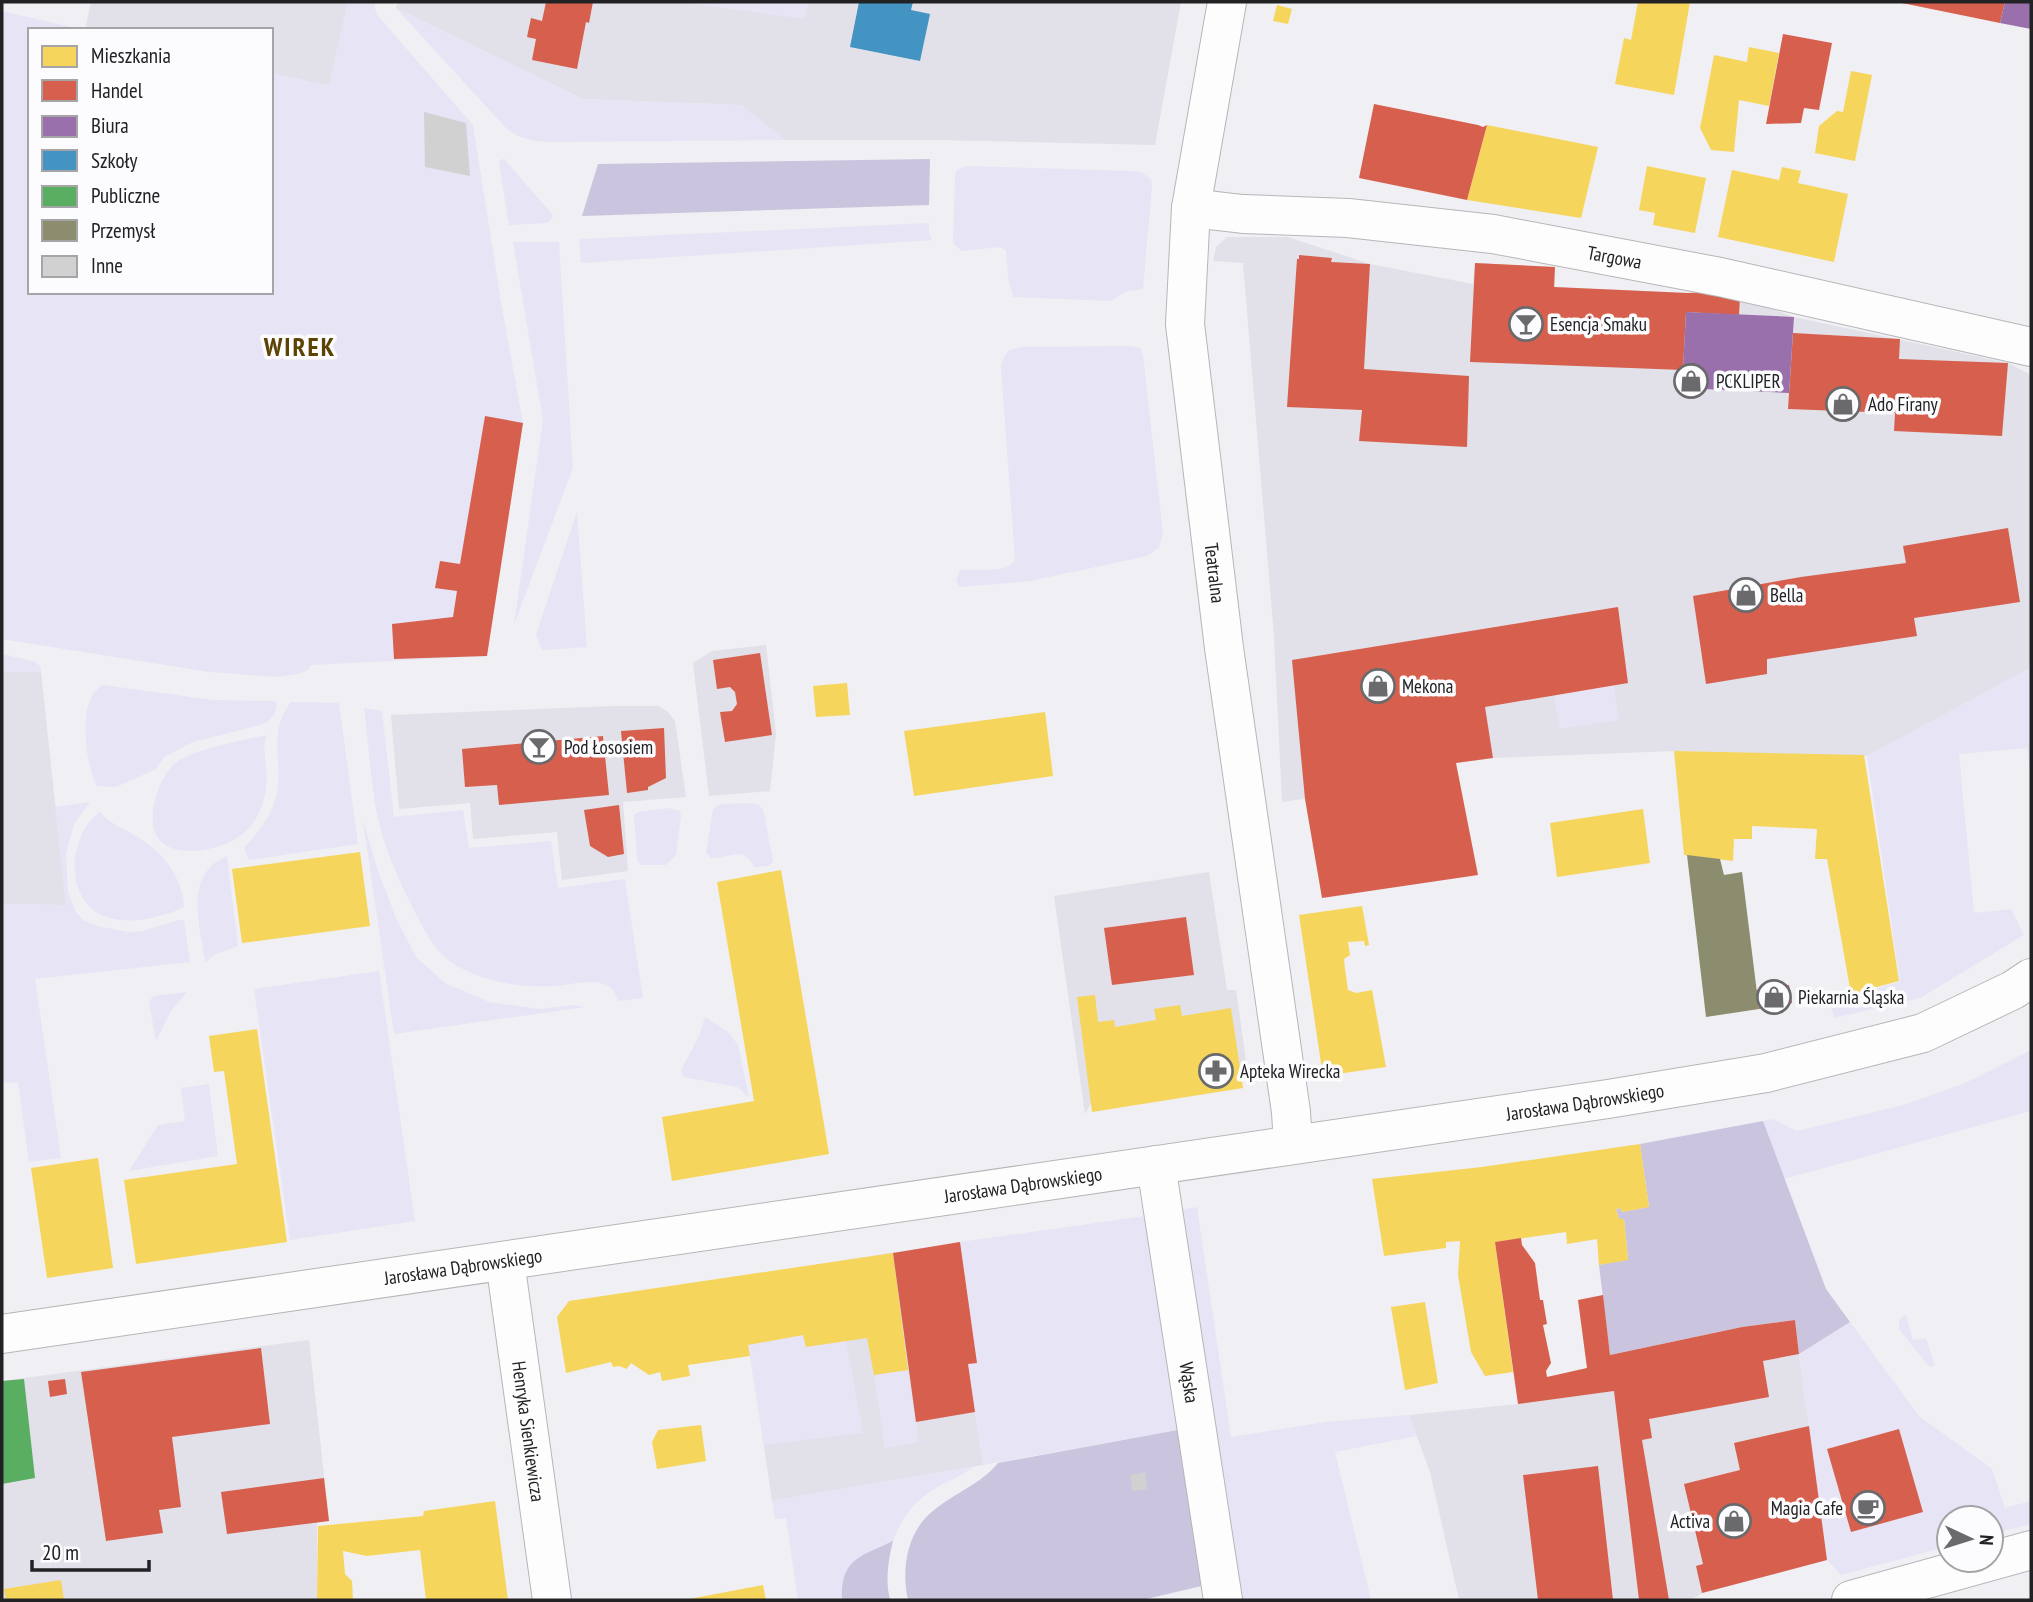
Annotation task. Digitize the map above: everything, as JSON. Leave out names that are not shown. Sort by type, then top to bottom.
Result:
[{"type":"street","name":"Teatralna","points":[[1227,2],[1191,208],[1185,324],[1224,648],[1292,1112],[1293,1144]]},
{"type":"street","name":"Targowa","points":[[1191,208],[1243,214],[1348,218],[1493,234],[1720,277],[2031,346]]},
{"type":"street","name":"Jarosława Dąbrowskiego","points":[[2,1334],[1608,1099],[1766,1073],[1923,1033],[2013,990],[2031,978]]},
{"type":"street","name":"Wąska","points":[[1156,1165],[1223,1600]]},
{"type":"street","name":"Henryka Sienkiewicza","points":[[505,1261],[552,1600]]},
{"type":"street","points":[[1851,1600],[2031,1550]]},
{"type":"shaded area","points":[[91,2],[348,2],[329,86],[273,73],[273,28],[85,28]]},
{"type":"shaded area","points":[[348,2],[375,2],[378,16],[473,125],[523,423],[487,656],[311,665],[308,670],[298,674],[277,677],[209,672],[2,639],[2,11],[75,28],[28,28],[28,294],[273,294],[273,73],[329,86]]},
{"type":"shaded area","points":[[398,2],[1181,2],[1155,145],[785,140],[741,105],[583,99],[396,8]]},
{"type":"shaded area","points":[[679,2],[808,2],[805,19]]},
{"type":"shaded area","points":[[396,8],[583,99],[741,105],[785,140],[550,142],[526,139],[505,127]]},
{"type":"shaded area","points":[[504,159],[552,214],[553,217],[548,223],[509,225],[499,163]]},
{"type":"shaded area","points":[[930,159],[929,205],[582,216],[598,164]]},
{"type":"shaded area","points":[[966,166],[1141,172],[1151,179],[1152,187],[1143,289],[1127,291],[1111,301],[1013,297],[1006,250],[1000,247],[962,251],[953,243],[956,171]]},
{"type":"shaded area","points":[[929,223],[932,240],[581,263],[579,239]]},
{"type":"shaded area","points":[[1227,237],[1288,237],[1370,264],[1473,284],[1475,263],[1555,267],[1555,287],[1715,292],[1740,297],[1794,317],[2008,363],[2031,375],[2031,668],[1867,756],[1675,751],[1493,758],[1456,763],[1457,776],[1282,802],[1274,637],[1243,263],[1213,261],[1216,247]]},
{"type":"shaded area","points":[[513,242],[559,242],[573,468],[514,625],[543,420]]},
{"type":"shaded area","points":[[1022,347],[1140,348],[1143,355],[1163,533],[1159,548],[1147,556],[1030,581],[960,587],[956,581],[960,570],[1005,568],[1015,560],[1001,368],[1006,354],[1009,350]]},
{"type":"shaded area","points":[[577,512],[587,647],[542,650],[536,635]]},
{"type":"shaded area","points":[[766,645],[776,734],[770,791],[709,796],[693,663],[712,651]]},
{"type":"shaded area","points":[[2,654],[36,662],[41,667],[41,672],[2,672]]},
{"type":"shaded area","points":[[2031,667],[2031,778],[2027,748],[1959,754],[1974,913],[2011,909],[2024,935],[1920,998],[1834,1018],[1829,998],[1852,995],[1900,982],[1867,756]]},
{"type":"shaded area","points":[[2,672],[41,672],[66,905],[2,904]]},
{"type":"shaded area","points":[[104,685],[212,700],[276,701],[276,708],[272,717],[264,724],[193,742],[164,757],[156,769],[116,787],[97,786],[89,763],[86,716],[95,691]]},
{"type":"shaded area","points":[[1614,685],[1619,720],[1560,729],[1554,695]]},
{"type":"shaded area","points":[[291,702],[339,703],[358,844],[249,860],[244,848],[265,822],[275,800],[278,736],[284,714]]},
{"type":"shaded area","points":[[658,706],[668,712],[675,721],[686,797],[623,802],[628,871],[562,880],[557,832],[473,839],[470,803],[399,809],[391,715]]},
{"type":"shaded area","points":[[364,708],[382,711],[394,817],[463,810],[469,848],[551,841],[558,888],[625,879],[643,998],[618,1001],[609,986],[594,982],[554,986],[504,983],[468,972],[443,956],[419,920],[390,859],[375,803]]},
{"type":"shaded area","points":[[267,735],[264,747],[266,790],[262,806],[250,827],[231,841],[204,850],[178,850],[166,846],[154,829],[153,808],[160,785],[172,766],[198,752]]},
{"type":"shaded area","points":[[90,802],[74,824],[66,854],[68,892],[76,912],[83,920],[97,926],[129,932],[184,920],[190,962],[35,979],[61,1158],[29,1162],[18,1082],[2,1083],[2,904],[66,905],[55,807]]},
{"type":"shaded area","points":[[754,803],[764,812],[773,862],[768,866],[754,867],[746,856],[741,854],[711,858],[706,853],[713,809],[720,804]]},
{"type":"shaded area","points":[[668,808],[680,811],[681,816],[676,855],[666,865],[641,865],[637,859],[634,815],[638,812]]},
{"type":"shaded area","points":[[100,812],[112,823],[145,842],[162,857],[175,875],[184,906],[152,918],[127,920],[103,916],[86,902],[75,876],[77,847],[82,833]]},
{"type":"shaded area","points":[[363,820],[396,918],[416,957],[445,983],[489,1002],[540,1009],[573,1005],[585,1007],[394,1034]]},
{"type":"shaded area","points":[[227,856],[238,946],[216,954],[205,962],[198,917],[199,888],[204,875],[213,864]]},
{"type":"shaded area","points":[[1209,872],[1227,990],[1236,990],[1248,1075],[1094,1098],[1085,1114],[1054,896]]},
{"type":"shaded area","points":[[379,971],[415,1221],[290,1240],[254,989]]},
{"type":"shaded area","points":[[187,992],[171,1011],[156,1041],[149,1002],[153,996]]},
{"type":"shaded area","points":[[705,1017],[728,1032],[738,1045],[749,1098],[738,1087],[683,1077],[681,1070],[700,1034]]},
{"type":"shaded area","points":[[2031,1050],[2031,1111],[1784,1179],[1763,1121],[1773,1119],[1797,1131],[1903,1105],[1963,1084]]},
{"type":"shaded area","points":[[209,1084],[218,1156],[129,1171],[158,1125],[185,1121],[181,1088]]},
{"type":"shaded area","points":[[1763,1121],[1826,1289],[1850,1322],[1799,1354],[1795,1320],[1742,1327],[1610,1355],[1599,1265],[1628,1259],[1624,1219],[1619,1219],[1616,1209],[1620,1208],[1622,1212],[1649,1207],[1640,1144]]},
{"type":"shaded area","points":[[1197,1207],[1231,1437],[1326,1422],[1409,1415],[1417,1436],[1335,1452],[1371,1600],[1239,1600],[1180,1210]]},
{"type":"shaded area","points":[[1152,1215],[1183,1429],[983,1465],[968,1364],[977,1362],[960,1242]]},
{"type":"shaded area","points":[[960,1242],[977,1363],[968,1365],[983,1465],[772,1501],[739,1277]]},
{"type":"shaded area","points":[[1906,1314],[1913,1340],[1926,1338],[1935,1366],[1927,1364],[1899,1329],[1899,1320]]},
{"type":"shaded area","points":[[1850,1322],[1919,1416],[1992,1469],[2004,1504],[1935,1504],[1935,1550],[1841,1575],[1827,1560],[1799,1354]]},
{"type":"shaded area","points":[[803,1335],[846,1341],[863,1433],[764,1445],[748,1345]]},
{"type":"shaded area","points":[[309,1340],[329,1521],[317,1523],[317,1600],[2,1600],[2,1381]]},
{"type":"shaded area","points":[[1799,1354],[1827,1560],[1703,1593],[1690,1600],[1459,1600],[1430,1472],[1409,1415],[1614,1391]]},
{"type":"shaded area","points":[[908,1370],[919,1442],[885,1448],[874,1375]]},
{"type":"shaded area","points":[[1183,1429],[1206,1585],[1142,1600],[908,1600],[906,1564],[917,1529],[933,1511],[983,1477],[998,1463]]},
{"type":"shaded area","points":[[973,1467],[936,1488],[908,1512],[889,1554],[887,1585],[890,1600],[798,1600],[786,1518],[775,1519],[772,1501]]},
{"type":"shaded area","points":[[2031,1501],[2031,1524],[2005,1530],[2005,1508]]},
{"type":"shaded area","points":[[893,1541],[888,1570],[890,1600],[842,1600],[845,1575],[855,1560]]},
{"type":"building: Mieszkania","points":[[1638,2],[1690,2],[1674,95],[1615,84],[1624,38],[1631,40]]},
{"type":"building: Mieszkania","points":[[1277,5],[1292,9],[1288,24],[1273,21]]},
{"type":"building: Mieszkania","points":[[1749,47],[1779,53],[1769,106],[1739,100],[1734,152],[1711,150],[1700,128],[1714,55],[1747,62]]},
{"type":"building: Mieszkania","points":[[1851,71],[1872,75],[1855,161],[1815,153],[1819,126],[1837,111],[1843,112]]},
{"type":"building: Mieszkania","points":[[1487,125],[1598,147],[1581,218],[1467,200]]},
{"type":"building: Mieszkania","points":[[1647,166],[1706,178],[1695,233],[1653,225],[1655,213],[1639,210]]},
{"type":"building: Mieszkania","points":[[1782,167],[1801,171],[1798,183],[1848,194],[1834,262],[1718,237],[1732,170],[1779,180]]},
{"type":"building: Mieszkania","points":[[847,683],[850,715],[816,717],[813,686]]},
{"type":"building: Mieszkania","points":[[1045,712],[1053,776],[914,796],[904,731]]},
{"type":"building: Mieszkania","points":[[1674,751],[1864,755],[1899,981],[1851,994],[1827,859],[1815,859],[1817,829],[1752,826],[1752,839],[1734,839],[1733,861],[1684,855]]},
{"type":"building: Mieszkania","points":[[1643,809],[1650,863],[1557,877],[1550,823]]},
{"type":"building: Mieszkania","points":[[360,852],[370,926],[242,943],[232,869]]},
{"type":"building: Mieszkania","points":[[781,870],[829,1154],[672,1181],[662,1117],[754,1101],[717,882]]},
{"type":"building: Mieszkania","points":[[1362,906],[1369,945],[1365,946],[1364,941],[1348,942],[1350,955],[1344,959],[1348,990],[1356,993],[1372,990],[1386,1067],[1330,1075],[1322,1070],[1299,915]]},
{"type":"building: Mieszkania","points":[[1095,995],[1098,1022],[1114,1020],[1115,1027],[1156,1020],[1154,1009],[1180,1005],[1182,1016],[1231,1008],[1243,1088],[1092,1112],[1077,997]]},
{"type":"building: Mieszkania","points":[[257,1029],[287,1242],[136,1264],[124,1180],[237,1164],[224,1071],[214,1072],[209,1036]]},
{"type":"building: Mieszkania","points":[[1640,1144],[1649,1207],[1622,1212],[1620,1208],[1616,1209],[1619,1219],[1624,1219],[1628,1260],[1599,1265],[1597,1239],[1567,1244],[1566,1232],[1495,1242],[1513,1372],[1485,1376],[1471,1352],[1458,1275],[1460,1241],[1446,1242],[1446,1248],[1384,1256],[1372,1179],[1482,1167]]},
{"type":"building: Mieszkania","points":[[98,1158],[113,1268],[47,1278],[31,1168]]},
{"type":"building: Mieszkania","points":[[893,1253],[908,1370],[874,1375],[867,1338],[806,1347],[803,1335],[748,1345],[750,1356],[688,1365],[690,1376],[662,1381],[660,1372],[649,1375],[631,1363],[627,1369],[613,1367],[611,1362],[566,1373],[557,1317],[569,1301]]},
{"type":"building: Mieszkania","points":[[1425,1302],[1438,1383],[1405,1390],[1391,1307]]},
{"type":"building: Mieszkania","points":[[701,1425],[706,1461],[657,1469],[652,1442],[658,1430]]},
{"type":"building: Mieszkania","points":[[495,1501],[508,1600],[426,1600],[420,1550],[367,1556],[343,1551],[345,1574],[352,1581],[353,1600],[317,1600],[318,1526],[423,1516],[424,1511]]},
{"type":"building: Mieszkania","points":[[61,1580],[64,1600],[6,1600],[4,1589]]},
{"type":"building: Mieszkania","points":[[763,1585],[766,1600],[689,1600],[689,1599]]},
{"type":"building: Handel","points":[[546,2],[593,2],[589,23],[586,22],[577,69],[532,60],[536,39],[527,37],[531,18],[542,21]]},
{"type":"building: Handel","points":[[1897,2],[2005,2],[2000,23]]},
{"type":"building: Handel","points":[[1783,34],[1832,43],[1819,110],[1804,108],[1801,123],[1766,124]]},
{"type":"building: Handel","points":[[1374,104],[1483,127],[1487,125],[1467,200],[1359,178]]},
{"type":"building: Handel","points":[[1299,255],[1332,258],[1331,262],[1370,264],[1364,369],[1469,376],[1467,447],[1359,441],[1362,410],[1287,407]]},
{"type":"building: Handel","points":[[1475,263],[1555,267],[1554,287],[1715,292],[1740,297],[1739,315],[1686,312],[1683,370],[1470,362]]},
{"type":"building: Handel","points":[[1793,333],[1900,339],[1899,359],[2008,363],[2002,436],[1894,431],[1895,413],[1788,409]]},
{"type":"building: Handel","points":[[485,416],[523,423],[487,656],[394,659],[392,624],[453,617],[457,591],[435,588],[440,561],[460,564]]},
{"type":"building: Handel","points":[[2008,528],[2020,602],[1914,618],[1917,636],[1767,659],[1767,674],[1706,684],[1693,596],[1801,577],[1906,563],[1903,546]]},
{"type":"building: Handel","points":[[1618,607],[1628,683],[1485,707],[1493,758],[1456,763],[1478,875],[1322,898],[1305,799],[1292,660]]},
{"type":"building: Handel","points":[[760,653],[772,735],[725,742],[720,712],[732,711],[737,704],[735,692],[730,687],[717,689],[713,660]]},
{"type":"building: Handel","points":[[664,728],[666,778],[648,787],[648,790],[627,793],[621,731]]},
{"type":"building: Handel","points":[[603,736],[609,795],[499,805],[497,785],[465,787],[462,749]]},
{"type":"building: Handel","points":[[619,805],[624,854],[608,857],[590,846],[584,810]]},
{"type":"building: Handel","points":[[1186,917],[1194,975],[1112,985],[1104,928]]},
{"type":"building: Handel","points":[[1789,985],[1792,1003],[1759,1009],[1756,990]]},
{"type":"building: Handel","points":[[1521,1238],[1522,1245],[1535,1263],[1540,1300],[1543,1300],[1547,1324],[1543,1325],[1551,1363],[1546,1371],[1547,1377],[1587,1368],[1578,1300],[1603,1295],[1610,1355],[1742,1327],[1795,1320],[1799,1354],[1763,1361],[1769,1397],[1649,1419],[1652,1438],[1642,1440],[1669,1600],[1639,1600],[1614,1391],[1518,1404],[1495,1242]]},
{"type":"building: Handel","points":[[960,1242],[977,1363],[968,1364],[975,1412],[916,1422],[893,1253]]},
{"type":"building: Handel","points":[[261,1348],[270,1424],[172,1437],[181,1507],[159,1510],[163,1533],[106,1541],[81,1372]]},
{"type":"building: Handel","points":[[65,1379],[67,1394],[50,1397],[48,1381]]},
{"type":"building: Handel","points":[[1809,1426],[1827,1560],[1702,1593],[1696,1566],[1703,1564],[1684,1484],[1740,1470],[1734,1443]]},
{"type":"building: Handel","points":[[1899,1429],[1923,1512],[1851,1532],[1827,1449]]},
{"type":"building: Handel","points":[[1598,1466],[1613,1600],[1538,1600],[1523,1475]]},
{"type":"building: Handel","points":[[324,1478],[329,1521],[227,1534],[221,1492]]},
{"type":"building: Biura","points":[[2005,2],[2031,2],[2031,29],[2000,23]]},
{"type":"building: Biura","points":[[1686,312],[1794,317],[1789,393],[1682,388]]},
{"type":"building: Szkoły","points":[[859,2],[913,2],[911,10],[930,14],[920,61],[850,47]]},
{"type":"building: Publiczne","points":[[24,1379],[35,1478],[2,1484],[2,1381]]},
{"type":"building: Przemysł","points":[[1687,855],[1720,859],[1724,875],[1742,872],[1759,1009],[1706,1017]]},
{"type":"building: Inne","points":[[424,112],[466,123],[470,176],[425,167]]},
{"type":"building: Inne","points":[[1145,1472],[1147,1489],[1132,1491],[1130,1475]]},
{"type":"place","name":"Esencja Smaku","points":[[1526,324]]},
{"type":"place","name":"PCKLIPER","points":[[1691,381]]},
{"type":"place","name":"Ado Firany","points":[[1843,404]]},
{"type":"place","name":"Bella","points":[[1746,595]]},
{"type":"place","name":"Mekona","points":[[1378,686]]},
{"type":"place","name":"Pod Łososiem","points":[[539,747]]},
{"type":"place","name":"Piekarnia Śląska","points":[[1774,997]]},
{"type":"place","name":"Apteka Wirecka","points":[[1216,1071]]},
{"type":"place","name":"Magia Cafe","points":[[1868,1508]]},
{"type":"place","name":"Activa","points":[[1734,1521]]},
{"type":"district","name":"WIREK","points":[[300,347]]}]
